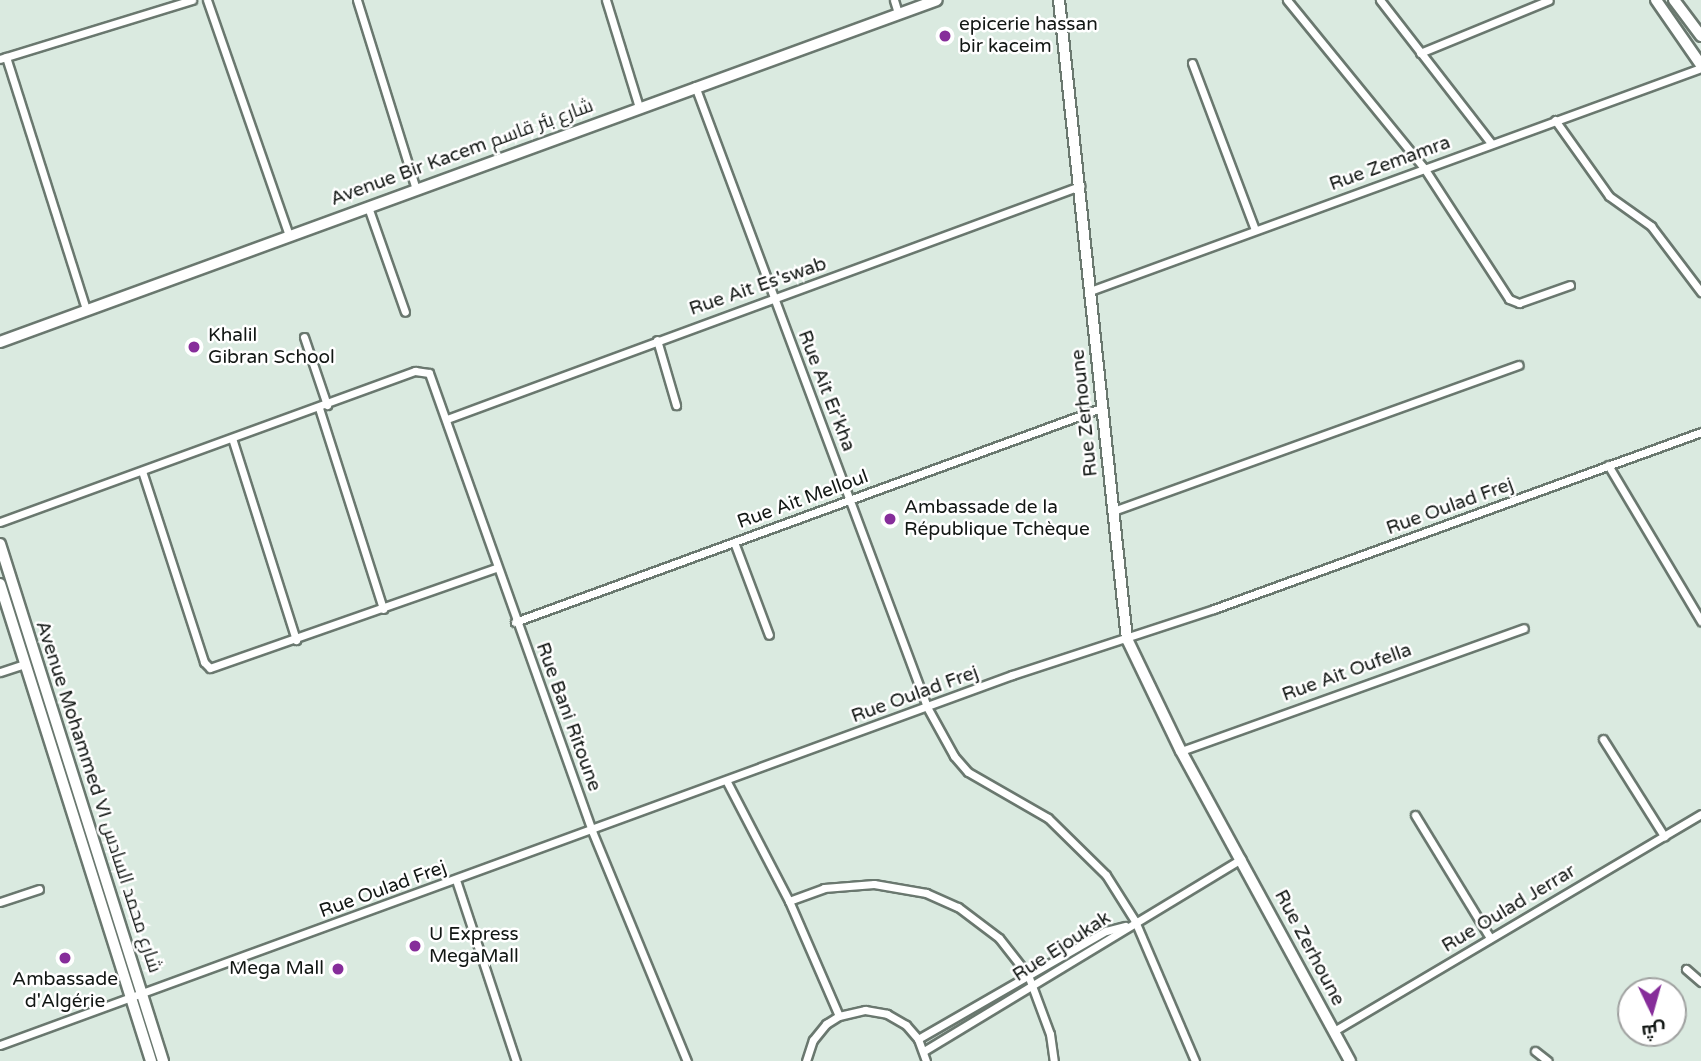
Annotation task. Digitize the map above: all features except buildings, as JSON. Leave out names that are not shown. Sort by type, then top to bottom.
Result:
[{"type":"street","points":[[86,309],[3,58],[192,0]]},
{"type":"street","points":[[207,0],[289,236]]},
{"type":"street","points":[[358,0],[416,188]]},
{"type":"street","points":[[606,0],[639,107]]},
{"type":"street","points":[[894,0],[898,13]]},
{"type":"street","name":"Avenue Bir Kacem شارع بئر قاسم","points":[[0,342],[695,86],[937,0]]},
{"type":"street","name":"Rue Zerhoune","points":[[1059,0],[1127,639],[1181,751],[1350,1061]]},
{"type":"street","points":[[1287,0],[1424,168],[1512,302],[1570,285]]},
{"type":"street","points":[[1380,0],[1491,143]]},
{"type":"street","points":[[1420,53],[1549,0]]},
{"type":"street","points":[[1656,0],[1701,66]]},
{"type":"street","points":[[1674,0],[1701,36]]},
{"type":"street","points":[[1192,63],[1255,230]]},
{"type":"street","name":"Rue Zemamra","points":[[1090,291],[1701,66]]},
{"type":"street","name":"Rue Ait Er'kha","points":[[695,86],[926,707],[954,756],[968,772],[1048,818],[1073,839],[1106,875],[1135,921],[1195,1061]]},
{"type":"street","points":[[1555,120],[1609,196],[1651,226],[1701,292]]},
{"type":"street","name":"Rue Ait Es'swab","points":[[447,419],[1080,186]]},
{"type":"street","points":[[368,207],[405,312]]},
{"type":"street","points":[[304,337],[383,609]]},
{"type":"street","points":[[657,340],[676,405]]},
{"type":"street","points":[[1113,511],[1519,365]]},
{"type":"street","name":"Rue Bani Ritoune","points":[[323,406],[415,371],[429,373],[433,379],[496,568],[592,831],[687,1061]]},
{"type":"street","points":[[0,522],[323,406]]},
{"type":"street","name":"Rue Ait Melloul","points":[[515,622],[1101,408]]},
{"type":"street","name":"Rue Oulad Frej","points":[[0,1045],[727,782],[926,707],[1127,639],[1701,432]]},
{"type":"street","points":[[232,438],[296,640]]},
{"type":"street","points":[[1608,466],[1701,621]]},
{"type":"street","points":[[142,471],[207,666],[220,668],[496,568]]},
{"type":"street","points":[[734,542],[769,635]]},
{"type":"street","name":"Avenue Mohammed VI شارع محمد السادس","points":[[0,544],[136,996],[151,1061]]},
{"type":"street","name":"Avenue Mohammed VI شارع محمد السادس","points":[[0,584],[136,996],[163,1061]]},
{"type":"street","name":"Rue Ait Oufella","points":[[1181,751],[1524,628]]},
{"type":"street","points":[[0,673],[26,664]]},
{"type":"street","points":[[1603,739],[1664,836]]},
{"type":"street","points":[[727,782],[789,901],[839,1016]]},
{"type":"street","name":"Rue Oulad Jerrar","points":[[1334,1031],[1701,814]]},
{"type":"street","points":[[1415,815],[1490,938]]},
{"type":"street","name":"Rue Ejoukak","points":[[924,1051],[1126,926],[1241,859]]},
{"type":"street","points":[[456,880],[516,1061]]},
{"type":"street","points":[[789,901],[848,885],[926,893],[980,921],[1028,975],[1050,1034],[1054,1061]]},
{"type":"street","points":[[0,902],[39,889]]},
{"type":"street","name":"Rue Ejoukak","points":[[918,1039],[1107,932],[1126,926]]},
{"type":"street","points":[[1686,969],[1701,982]]},
{"type":"street","points":[[806,1061],[813,1040],[839,1016],[865,1010],[887,1014],[918,1039],[926,1061]]},
{"type":"street","points":[[1535,1051],[1548,1061]]},
{"type":"place","name":"epicerie hassan bir kaceim","points":[[945,36]]},
{"type":"place","name":"Khalil Gibran School","points":[[194,347]]},
{"type":"place","name":"Ambassade de la République Tchèque","points":[[890,519]]},
{"type":"place","name":"U Express MegaMall","points":[[415,946]]},
{"type":"place","name":"Ambassade d'Algérie","points":[[65,958]]},
{"type":"place","name":"Mega Mall","points":[[338,969]]}]
